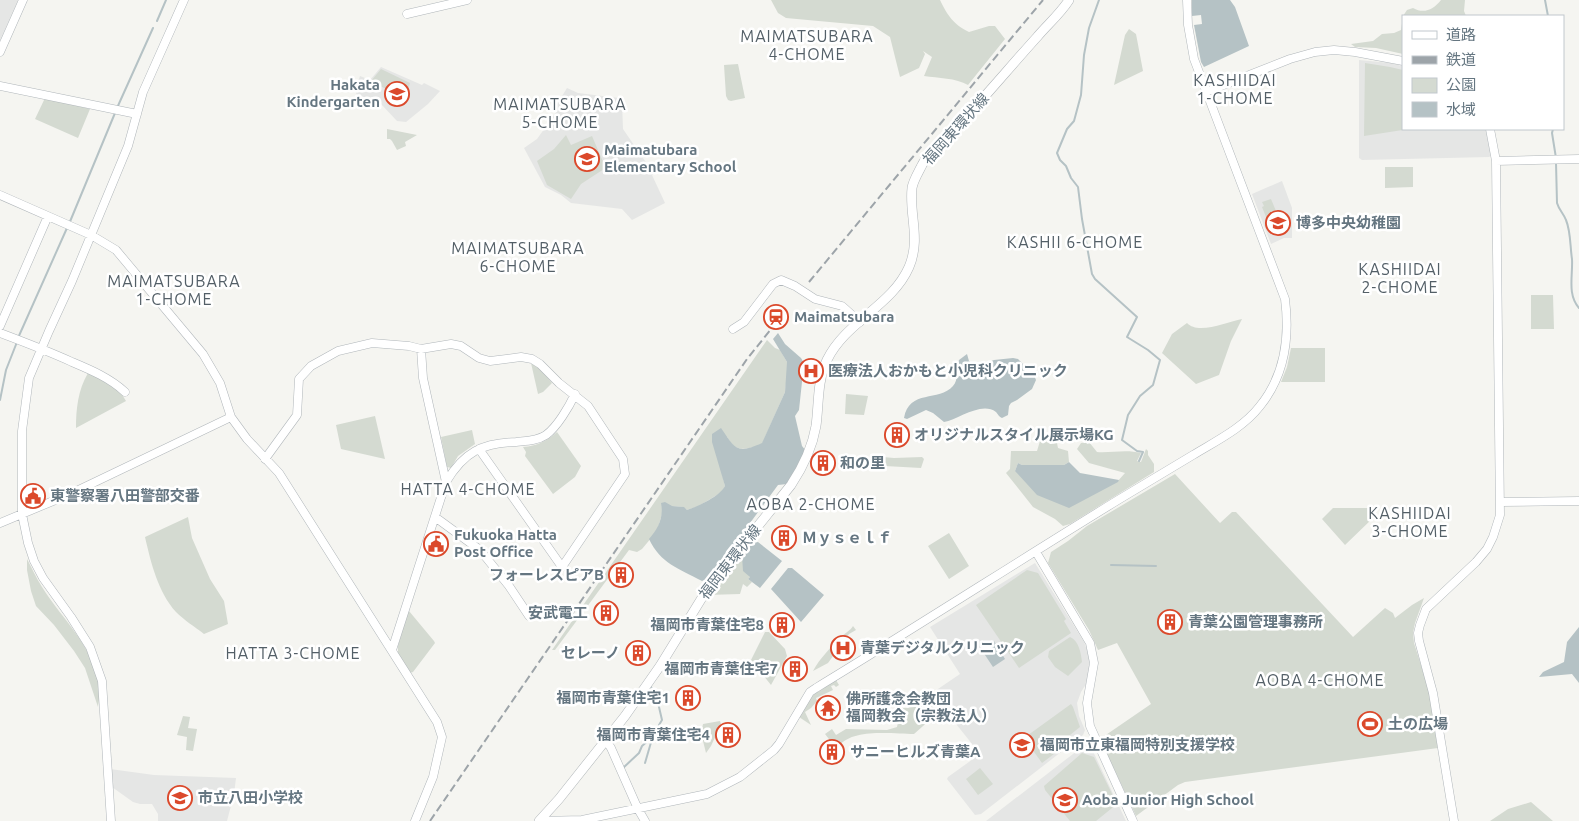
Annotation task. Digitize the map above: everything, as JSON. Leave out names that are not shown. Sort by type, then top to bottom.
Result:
[{"type":"main road","name":"福岡東環状線","points":[[539,821],[559,799],[646,688],[708,588],[791,485],[802,468],[812,443],[821,374],[827,360],[838,342],[897,288],[908,268],[915,243],[912,186],[922,165],[987,96],[1062,11],[1069,0]]},
{"type":"street","points":[[0,52],[23,0]]},
{"type":"street","points":[[110,821],[102,680],[90,647],[43,578],[34,561],[28,543],[22,514],[22,431],[29,378],[128,146],[143,92],[184,0]]},
{"type":"street","points":[[407,14],[467,0]]},
{"type":"street","points":[[539,821],[582,820],[707,794],[740,777],[779,744],[810,692],[1224,436],[1247,420],[1267,396],[1275,384],[1281,368],[1287,339],[1285,299],[1194,59],[1188,25],[1187,0]]},
{"type":"street","points":[[1206,92],[1290,59],[1314,52],[1334,50],[1402,60]]},
{"type":"street","points":[[0,86],[137,114]]},
{"type":"street","points":[[1454,821],[1435,700],[1418,633],[1426,609],[1476,562],[1487,549],[1494,537],[1500,515],[1496,161],[1490,130]]},
{"type":"street","points":[[1496,161],[1579,159]]},
{"type":"street","points":[[0,194],[90,235],[116,250],[203,354],[220,383],[231,417],[247,439],[279,473],[437,722],[442,736],[433,777],[415,821]]},
{"type":"street","points":[[0,326],[48,216]]},
{"type":"street","points":[[733,329],[744,322],[772,284],[781,280],[795,286],[815,299],[842,306],[860,322]]},
{"type":"street","points":[[0,333],[41,348],[115,382],[125,392]]},
{"type":"street","points":[[265,459],[297,415],[299,379],[311,366],[338,351],[372,344],[409,346],[421,349],[452,344],[460,346],[479,358],[490,361],[520,357],[532,359],[540,364],[559,383],[588,406],[623,459],[624,474],[562,567],[479,449]]},
{"type":"street","points":[[421,349],[424,378],[446,482]]},
{"type":"street","points":[[392,650],[446,482],[451,474],[472,452],[479,449],[492,444],[530,441],[545,436],[554,427],[575,394]]},
{"type":"street","points":[[0,523],[70,494],[231,417]]},
{"type":"street","points":[[1500,502],[1579,501]]},
{"type":"street","points":[[435,517],[480,550],[529,616]]},
{"type":"street","points":[[1036,552],[1090,643],[1094,663],[1087,703],[1090,726],[1133,821]]},
{"type":"street","points":[[605,739],[645,821]]},
{"type":"shaded area","points":[[0,0],[18,0],[1,40],[0,40]]},
{"type":"shaded area","points":[[1359,60],[1402,66],[1402,130],[1487,130],[1492,155],[1489,157],[1362,160],[1359,158]]},
{"type":"shaded area","name":"Hakata Kindergarten","points":[[381,67],[440,91],[428,104],[406,122],[397,121],[381,104],[358,97],[355,91],[360,76],[370,80]]},
{"type":"shaded area","name":"Maimatubara Elementary School","points":[[567,88],[578,93],[619,98],[622,103],[623,129],[654,174],[652,175],[665,203],[632,220],[622,209],[571,203],[561,195],[545,187],[524,148],[537,139],[557,111],[554,109]]},
{"type":"shaded area","name":"博多中央幼稚園","points":[[1282,181],[1292,208],[1292,238],[1284,238],[1271,244],[1252,194]]},
{"type":"shaded area","points":[[1035,563],[1084,642],[1089,655],[1088,681],[1077,703],[1079,716],[1085,730],[1083,735],[981,814],[975,815],[947,779],[980,754],[933,695],[935,691],[960,674],[930,627]]},
{"type":"shaded area","name":"Aoba Junior High School","points":[[1086,744],[1090,745],[1126,821],[986,821]]},
{"type":"shaded area","name":"市立八田小学校","points":[[110,769],[154,775],[236,778],[227,821],[158,821],[158,814],[152,804],[133,802],[112,787]]},
{"type":"green space","points":[[771,0],[940,0],[951,19],[963,29],[969,32],[995,26],[1005,39],[968,85],[952,80],[924,76],[932,57],[923,51],[925,54],[919,68],[900,77],[890,37],[873,26],[786,18],[778,13]]},
{"type":"green space","points":[[1441,0],[1465,0],[1466,15],[1404,15],[1407,10],[1413,8],[1425,11],[1435,6]]},
{"type":"green space","points":[[1402,24],[1402,54],[1376,48],[1355,47],[1351,44],[1373,41],[1382,34],[1401,30]]},
{"type":"green space","points":[[1129,29],[1136,34],[1143,71],[1114,85],[1125,35]]},
{"type":"green space","points":[[1365,63],[1402,70],[1403,130],[1364,136]]},
{"type":"green space","points":[[738,64],[745,98],[731,101],[726,96],[724,65]]},
{"type":"green space","points":[[381,69],[410,83],[409,87],[399,96],[371,81]]},
{"type":"green space","points":[[45,98],[90,109],[78,138],[35,119]]},
{"type":"green space","points":[[387,129],[417,135],[405,142],[406,146],[397,150],[392,141],[387,139]]},
{"type":"green space","points":[[566,135],[571,145],[592,136],[604,164],[604,169],[581,184],[571,199],[547,185],[537,161],[554,149]]},
{"type":"green space","points":[[1385,167],[1413,167],[1413,187],[1385,188]]},
{"type":"green space","points":[[1271,199],[1281,223],[1270,227],[1262,207],[1264,206],[1262,202]]},
{"type":"green space","points":[[1531,295],[1553,295],[1554,329],[1531,329]]},
{"type":"green space","points":[[1242,319],[1231,341],[1219,375],[1196,384],[1162,353],[1172,334],[1187,323],[1198,328],[1205,328]]},
{"type":"green space","points":[[767,340],[780,350],[787,362],[788,368],[785,392],[762,444],[742,449],[734,446],[727,437],[720,465],[725,486],[722,492],[697,507],[687,510],[683,507],[672,506],[663,511],[657,531],[642,549],[637,552],[629,550],[555,650],[552,650]]},
{"type":"green space","points":[[1291,348],[1325,348],[1325,382],[1281,382],[1287,367]]},
{"type":"green space","points":[[531,363],[541,370],[552,383],[543,392],[538,394]]},
{"type":"green space","points":[[88,373],[115,387],[126,401],[76,428],[78,400]]},
{"type":"green space","points":[[846,394],[868,396],[864,415],[845,414]]},
{"type":"green space","points":[[375,416],[385,459],[341,449],[336,425]]},
{"type":"green space","points":[[472,430],[475,444],[458,456],[451,468],[447,467],[441,437]]},
{"type":"green space","points":[[557,432],[581,466],[575,477],[553,494],[525,456],[526,452],[523,447],[533,446]]},
{"type":"green space","points":[[1054,440],[1058,448],[1068,451],[1069,462],[1064,465],[1022,465],[1018,463],[1015,471],[1117,482],[1125,473],[1089,463],[1077,449],[1081,443],[1089,442],[1097,452],[1130,451],[1141,453],[1137,461],[1141,462],[1146,449],[1154,464],[1154,472],[1070,524],[1063,526],[1055,519],[1033,507],[1006,473],[1010,469],[1011,451],[1037,451],[1040,441]]},
{"type":"green space","points":[[883,457],[922,457],[924,459],[921,468],[885,466]]},
{"type":"green space","points":[[1175,474],[1220,523],[1232,512],[1236,512],[1353,637],[1385,608],[1393,613],[1395,618],[1424,598],[1413,633],[1414,643],[1430,694],[1438,748],[1185,782],[1178,785],[1136,816],[1100,739],[1151,704],[1117,643],[1098,650],[1089,630],[1048,563],[1051,552],[1087,526]]},
{"type":"green space","points":[[1333,508],[1372,508],[1373,518],[1345,545],[1322,519]]},
{"type":"green space","points":[[188,517],[192,538],[210,579],[224,601],[228,624],[204,634],[176,612],[164,596],[153,567],[145,537]]},
{"type":"green space","points":[[949,533],[969,566],[949,579],[928,546]]},
{"type":"green space","points":[[739,554],[743,554],[742,556],[750,577],[748,579],[752,582],[747,587],[743,584],[740,594],[707,595]]},
{"type":"green space","points":[[27,559],[51,601],[82,642],[90,657],[99,689],[98,707],[85,668],[54,625],[36,606],[31,591]]},
{"type":"green space","points":[[1027,570],[1038,573],[1066,619],[1064,621],[1071,633],[1019,668],[976,605]]},
{"type":"green space","points":[[409,611],[435,643],[413,672],[410,673],[398,653],[398,646]]},
{"type":"green space","points":[[853,626],[856,630],[849,634],[828,663],[813,671],[826,653]]},
{"type":"green space","points":[[765,632],[769,632],[785,649],[787,656],[771,685],[751,660]]},
{"type":"green space","points":[[1070,637],[1077,644],[1082,662],[1068,676],[1055,667],[1048,657],[1049,651]]},
{"type":"green space","points":[[836,680],[839,685],[836,687],[834,685],[831,686],[833,690],[816,698],[817,701],[805,712],[811,725],[799,717],[813,695]]},
{"type":"green space","points":[[928,694],[940,711],[914,734],[863,734],[845,740],[839,746],[828,747],[832,743],[825,734],[832,729],[836,735],[846,729],[887,730],[897,727],[901,708],[908,708]]},
{"type":"green space","points":[[1071,704],[1080,727],[1055,747],[1058,751],[1042,763],[1024,738]]},
{"type":"green space","points":[[183,716],[190,717],[188,728],[197,729],[193,751],[186,750],[187,737],[177,735]]},
{"type":"green space","points":[[720,721],[721,724],[706,753],[701,733],[703,724]]},
{"type":"green space","points":[[1082,753],[1094,757],[1117,804],[1096,821],[1070,821],[1045,790],[1044,786]]},
{"type":"green space","points":[[980,768],[993,784],[978,795],[966,779]]},
{"type":"green space","points":[[1531,802],[1553,821],[1490,821],[1508,809]]},
{"type":"water","points":[[1192,0],[1230,0],[1235,7],[1249,46],[1204,67],[1201,62],[1194,25],[1202,24],[1201,15],[1192,16]]},
{"type":"water","points":[[778,333],[785,344],[804,363],[799,410],[795,416],[802,446],[806,451],[787,484],[778,485],[739,538],[739,542],[709,578],[702,581],[665,560],[649,539],[660,523],[661,503],[665,502],[672,506],[684,507],[687,510],[714,497],[725,486],[712,442],[712,434],[721,428],[733,445],[741,449],[747,449],[762,443],[785,392],[787,362],[773,339]]},
{"type":"water","points":[[967,354],[969,361],[977,368],[994,360],[1018,359],[1034,375],[1036,380],[1032,389],[1011,403],[1008,415],[1002,418],[990,409],[984,409],[944,422],[926,410],[907,419],[904,418],[907,409],[918,399],[940,394],[953,386],[956,381],[959,360]]},
{"type":"water","points":[[1069,462],[1080,473],[1119,480],[1069,508],[1037,495],[1015,471],[1018,463],[1022,465],[1064,465]]},
{"type":"water","points":[[758,542],[782,561],[760,588],[748,579],[750,577],[743,571],[742,556],[752,543]]},
{"type":"water","points":[[788,568],[792,568],[824,595],[801,622],[771,589]]},
{"type":"water","points":[[1579,627],[1579,683],[1572,674],[1539,677],[1543,672],[1564,662],[1567,642]]},
{"type":"water","points":[[994,641],[1005,659],[993,667],[981,649]]},
{"type":"waterway","points":[[157,21],[166,0]]},
{"type":"waterway","points":[[1099,0],[1089,28],[1084,55],[1081,95],[1074,121],[1067,129],[1057,153],[1078,187],[1092,274],[1095,279],[1137,317],[1127,337],[1160,360],[1153,385],[1140,396],[1128,415],[1122,440],[1137,451],[1143,452],[1139,461]]},
{"type":"waterway","points":[[1545,0],[1548,15]]},
{"type":"waterway","points":[[117,108],[153,28]]},
{"type":"waterway","points":[[69,224],[115,113]]},
{"type":"waterway","points":[[1553,130],[1556,158]]},
{"type":"waterway","points":[[1556,163],[1557,203],[1569,229],[1572,259],[1571,285],[1575,303],[1579,308]]},
{"type":"waterway","points":[[18,338],[67,228]]},
{"type":"waterway","points":[[0,400],[6,370],[17,342]]},
{"type":"waterway","points":[[1111,565],[1156,566]]},
{"type":"waterway","points":[[623,768],[639,753],[642,746],[657,733],[662,720],[656,694],[651,687]]},
{"type":"waterway","points":[[645,763],[652,739]]},
{"type":"railway","points":[[809,282],[1043,0]]},
{"type":"railway","points":[[430,821],[747,359],[784,313]]},
{"type":"place","name":"Hakata Kindergarten","points":[[397,94]]},
{"type":"place","name":"Maimatubara Elementary School","points":[[587,159]]},
{"type":"place","name":"博多中央幼稚園","points":[[1278,223]]},
{"type":"place","name":"Maimatsubara","points":[[776,317]]},
{"type":"place","name":"医療法人おかもと小児科クリニック","points":[[811,371]]},
{"type":"place","name":"オリジナルスタイル展示場KG","points":[[897,435]]},
{"type":"place","name":"和の里","points":[[823,463]]},
{"type":"place","name":"東警察署八田警部交番","points":[[33,496]]},
{"type":"place","name":"Ｍｙｓｅｌｆ","points":[[784,538]]},
{"type":"place","name":"Fukuoka Hatta Post Office","points":[[436,544]]},
{"type":"place","name":"フォーレスピアB","points":[[621,575]]},
{"type":"place","name":"安武電工","points":[[606,613]]},
{"type":"place","name":"青葉公園管理事務所","points":[[1170,622]]},
{"type":"place","name":"福岡市青葉住宅8","points":[[782,625]]},
{"type":"place","name":"青葉デジタルクリニック","points":[[843,648]]},
{"type":"place","name":"セレーノ","points":[[638,653]]},
{"type":"place","name":"福岡市青葉住宅7","points":[[795,669]]},
{"type":"place","name":"福岡市青葉住宅1","points":[[688,698]]},
{"type":"place","name":"佛所護念会教団 福岡教会（宗教法人）","points":[[828,708]]},
{"type":"place","name":"土の広場","points":[[1370,724]]},
{"type":"place","name":"福岡市青葉住宅4","points":[[728,735]]},
{"type":"place","name":"福岡市立東福岡特別支援学校","points":[[1022,745]]},
{"type":"place","name":"サニーヒルズ青葉A","points":[[832,752]]},
{"type":"place","name":"市立八田小学校","points":[[180,798]]},
{"type":"place","name":"Aoba Junior High School","points":[[1065,800]]},
{"type":"district","name":"MAIMATSUBARA 4-CHOME","points":[[807,45]]},
{"type":"district","name":"KASHIIDAI 1-CHOME","points":[[1235,89]]},
{"type":"district","name":"MAIMATSUBARA 5-CHOME","points":[[560,113]]},
{"type":"district","name":"KASHII 6-CHOME","points":[[1075,242]]},
{"type":"district","name":"MAIMATSUBARA 6-CHOME","points":[[518,257]]},
{"type":"district","name":"KASHIIDAI 2-CHOME","points":[[1400,278]]},
{"type":"district","name":"MAIMATSUBARA 1-CHOME","points":[[174,290]]},
{"type":"district","name":"HATTA 4-CHOME","points":[[468,489]]},
{"type":"district","name":"AOBA 2-CHOME","points":[[811,504]]},
{"type":"district","name":"KASHIIDAI 3-CHOME","points":[[1410,522]]},
{"type":"district","name":"HATTA 3-CHOME","points":[[293,653]]},
{"type":"district","name":"AOBA 4-CHOME","points":[[1320,680]]}]
